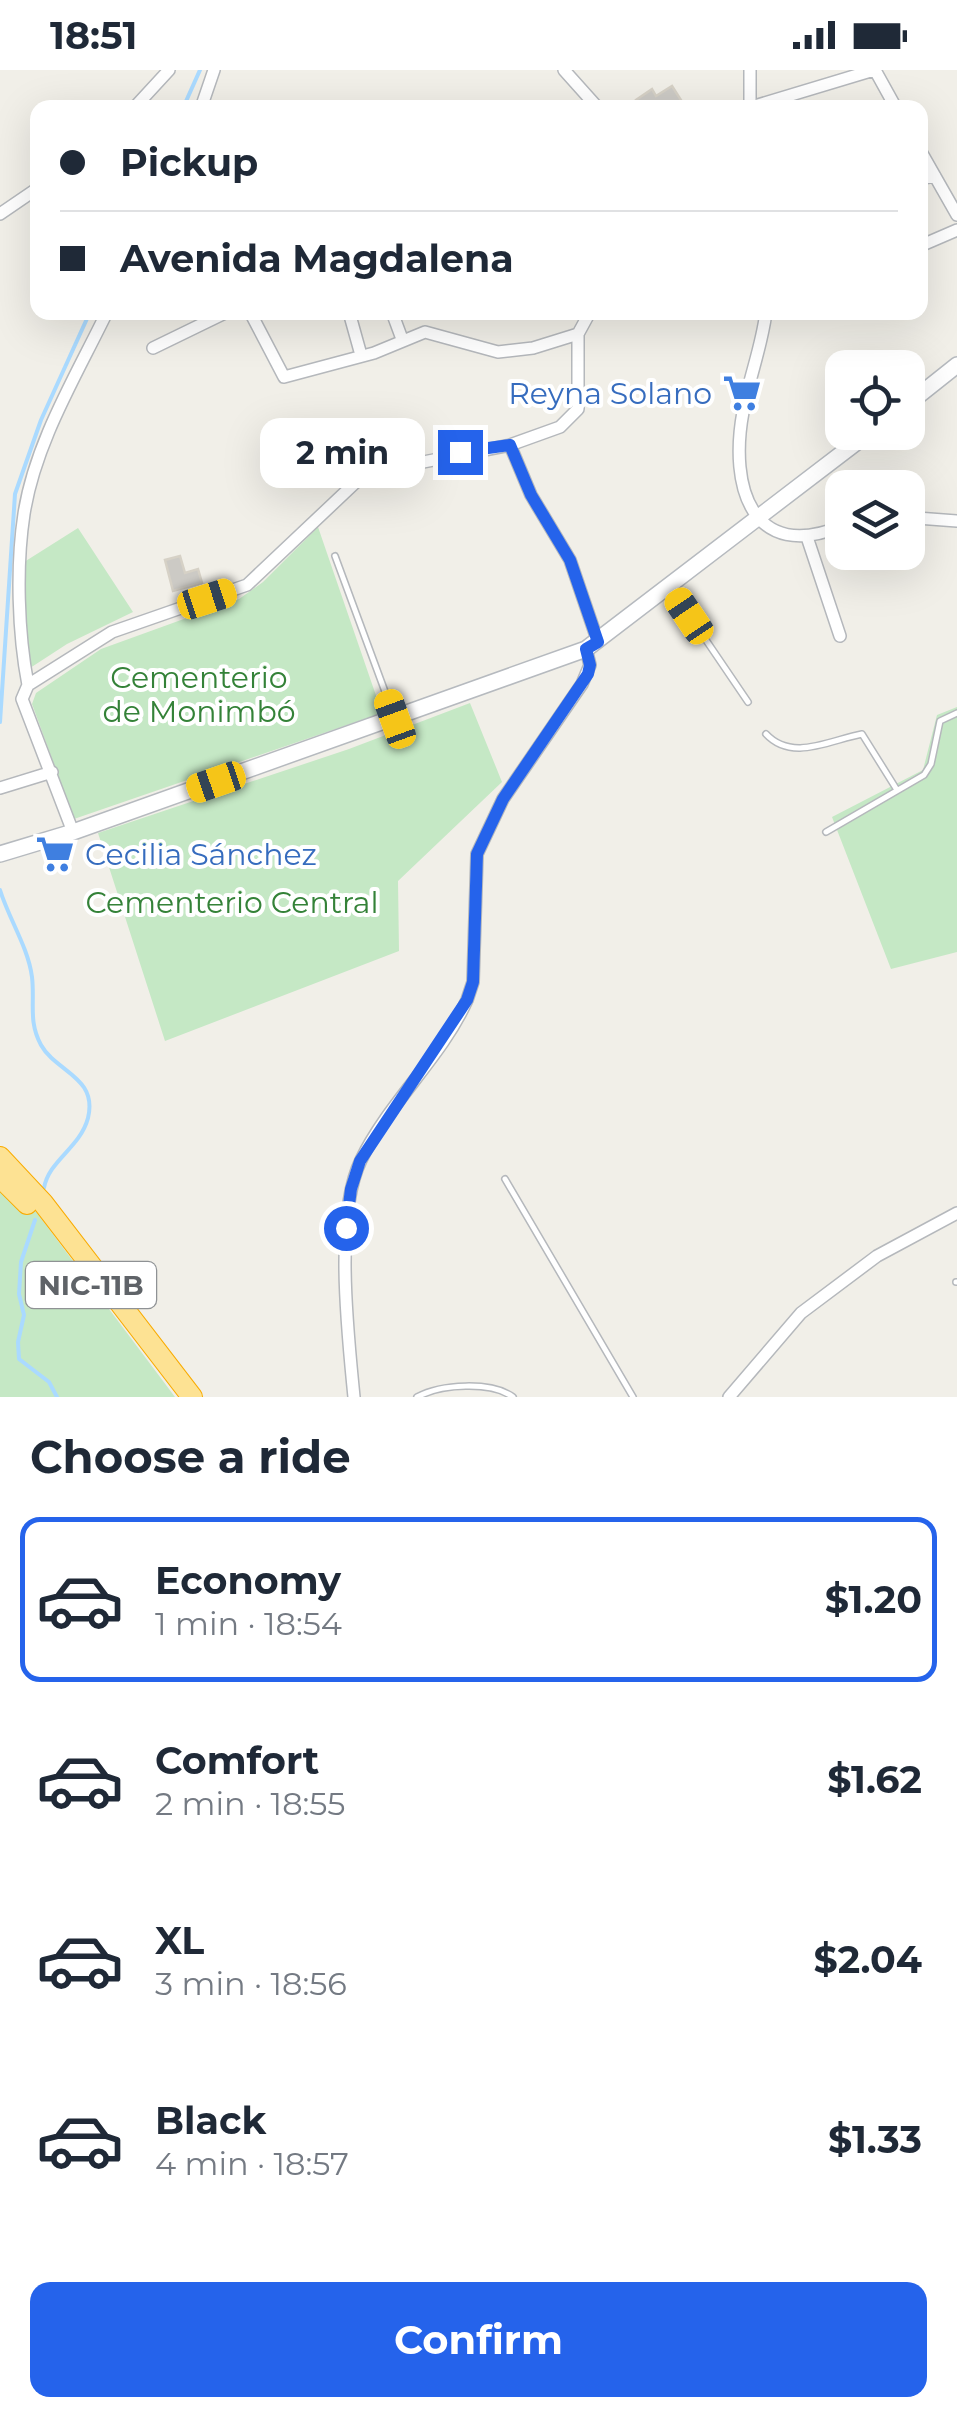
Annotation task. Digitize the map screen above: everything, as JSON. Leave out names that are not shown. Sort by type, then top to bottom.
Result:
[{"type":"highway","name":"NIC-11B","points":[[0,1157],[43,1204],[192,1397]]},
{"type":"highway","name":"NIC-11B","points":[[0,1177],[36,1213],[176,1397]]},
{"type":"street","points":[[142,100],[170,70]]},
{"type":"street","points":[[204,100],[214,70]]},
{"type":"street","points":[[564,70],[591,100]]},
{"type":"street","points":[[749,100],[750,70]]},
{"type":"street","points":[[773,100],[875,70],[892,100]]},
{"type":"street","points":[[928,164],[957,215]]},
{"type":"street","points":[[928,177],[935,176]]},
{"type":"street","points":[[0,214],[30,193]]},
{"type":"street","points":[[928,243],[957,230]]},
{"type":"street","points":[[74,832],[22,699],[28,685],[20,642],[24,513],[51,428],[103,320]]},
{"type":"street","points":[[154,348],[211,320]]},
{"type":"street","points":[[254,320],[284,377],[390,347],[425,332],[498,352],[534,348],[578,334]]},
{"type":"street","points":[[352,320],[361,356]]},
{"type":"street","points":[[395,320],[402,339]]},
{"type":"street","points":[[28,685],[112,632],[247,584],[356,482],[403,466],[510,445],[560,427],[578,409],[578,334],[586,320]]},
{"type":"street","points":[[764,320],[740,442],[743,479],[756,520],[778,534],[808,537],[825,532]]},
{"type":"street","points":[[925,391],[957,366]]},
{"type":"street","points":[[354,1397],[346,1228],[351,1189],[360,1161],[467,1000],[473,982],[477,854],[503,799],[588,674],[590,665],[592,645],[574,570],[531,495],[510,445]]},
{"type":"street","points":[[0,854],[74,832],[395,719],[592,645],[847,450]]},
{"type":"street","points":[[925,519],[957,521]]},
{"type":"street","points":[[808,537],[840,636]]},
{"type":"street","points":[[0,788],[52,772]]},
{"type":"street","points":[[728,1397],[802,1313],[877,1256],[957,1213]]},
{"type":"lane","points":[[335,556],[395,719]]},
{"type":"lane","points":[[670,587],[748,702]]},
{"type":"lane","points":[[826,832],[928,770],[940,721],[957,713]]},
{"type":"lane","points":[[766,734],[776,744],[797,748],[862,734],[897,790]]},
{"type":"lane","points":[[506,1179],[633,1397]]},
{"type":"lane","points":[[417,1397],[490,1387],[513,1397]]},
{"type":"green space","name":"Cementerio de Monimbó","points":[[318,527],[382,713],[74,819],[32,704],[36,693],[101,649],[239,599],[263,582]]},
{"type":"green space","points":[[78,528],[133,612],[67,644],[27,670],[21,564]]},
{"type":"green space","name":"Cementerio Central","points":[[470,703],[502,782],[398,881],[399,951],[165,1041],[98,833],[349,749]]},
{"type":"green space","points":[[957,707],[957,952],[891,969],[832,817],[923,770],[937,715]]},
{"type":"green space","points":[[0,1177],[37,1213],[175,1397],[0,1397]]},
{"type":"building","points":[[672,86],[681,100],[636,100],[652,89],[656,96]]},
{"type":"building","points":[[180,556],[185,573],[198,569],[202,583],[173,591],[165,560]]},
{"type":"waterway","points":[[187,100],[200,70]]},
{"type":"waterway","points":[[0,722],[15,494],[41,420],[86,320]]},
{"type":"waterway","points":[[0,890],[30,966],[37,1036],[48,1054],[81,1084],[89,1104],[84,1128],[52,1169],[44,1188]]},
{"type":"waterway","points":[[35,1220],[21,1262],[19,1294],[24,1315],[19,1359],[49,1382],[57,1397]]},
{"type":"place","name":"Reyna Solano","points":[[742,393]]},
{"type":"place","name":"Cecilia Sánchez","points":[[55,854]]},
{"type":"route","points":[[346,1228],[351,1189],[360,1161],[467,1000],[473,982],[475,868],[484,836],[503,799],[588,674],[586,649],[598,642],[570,560],[531,495],[510,445],[460,452]]}]
